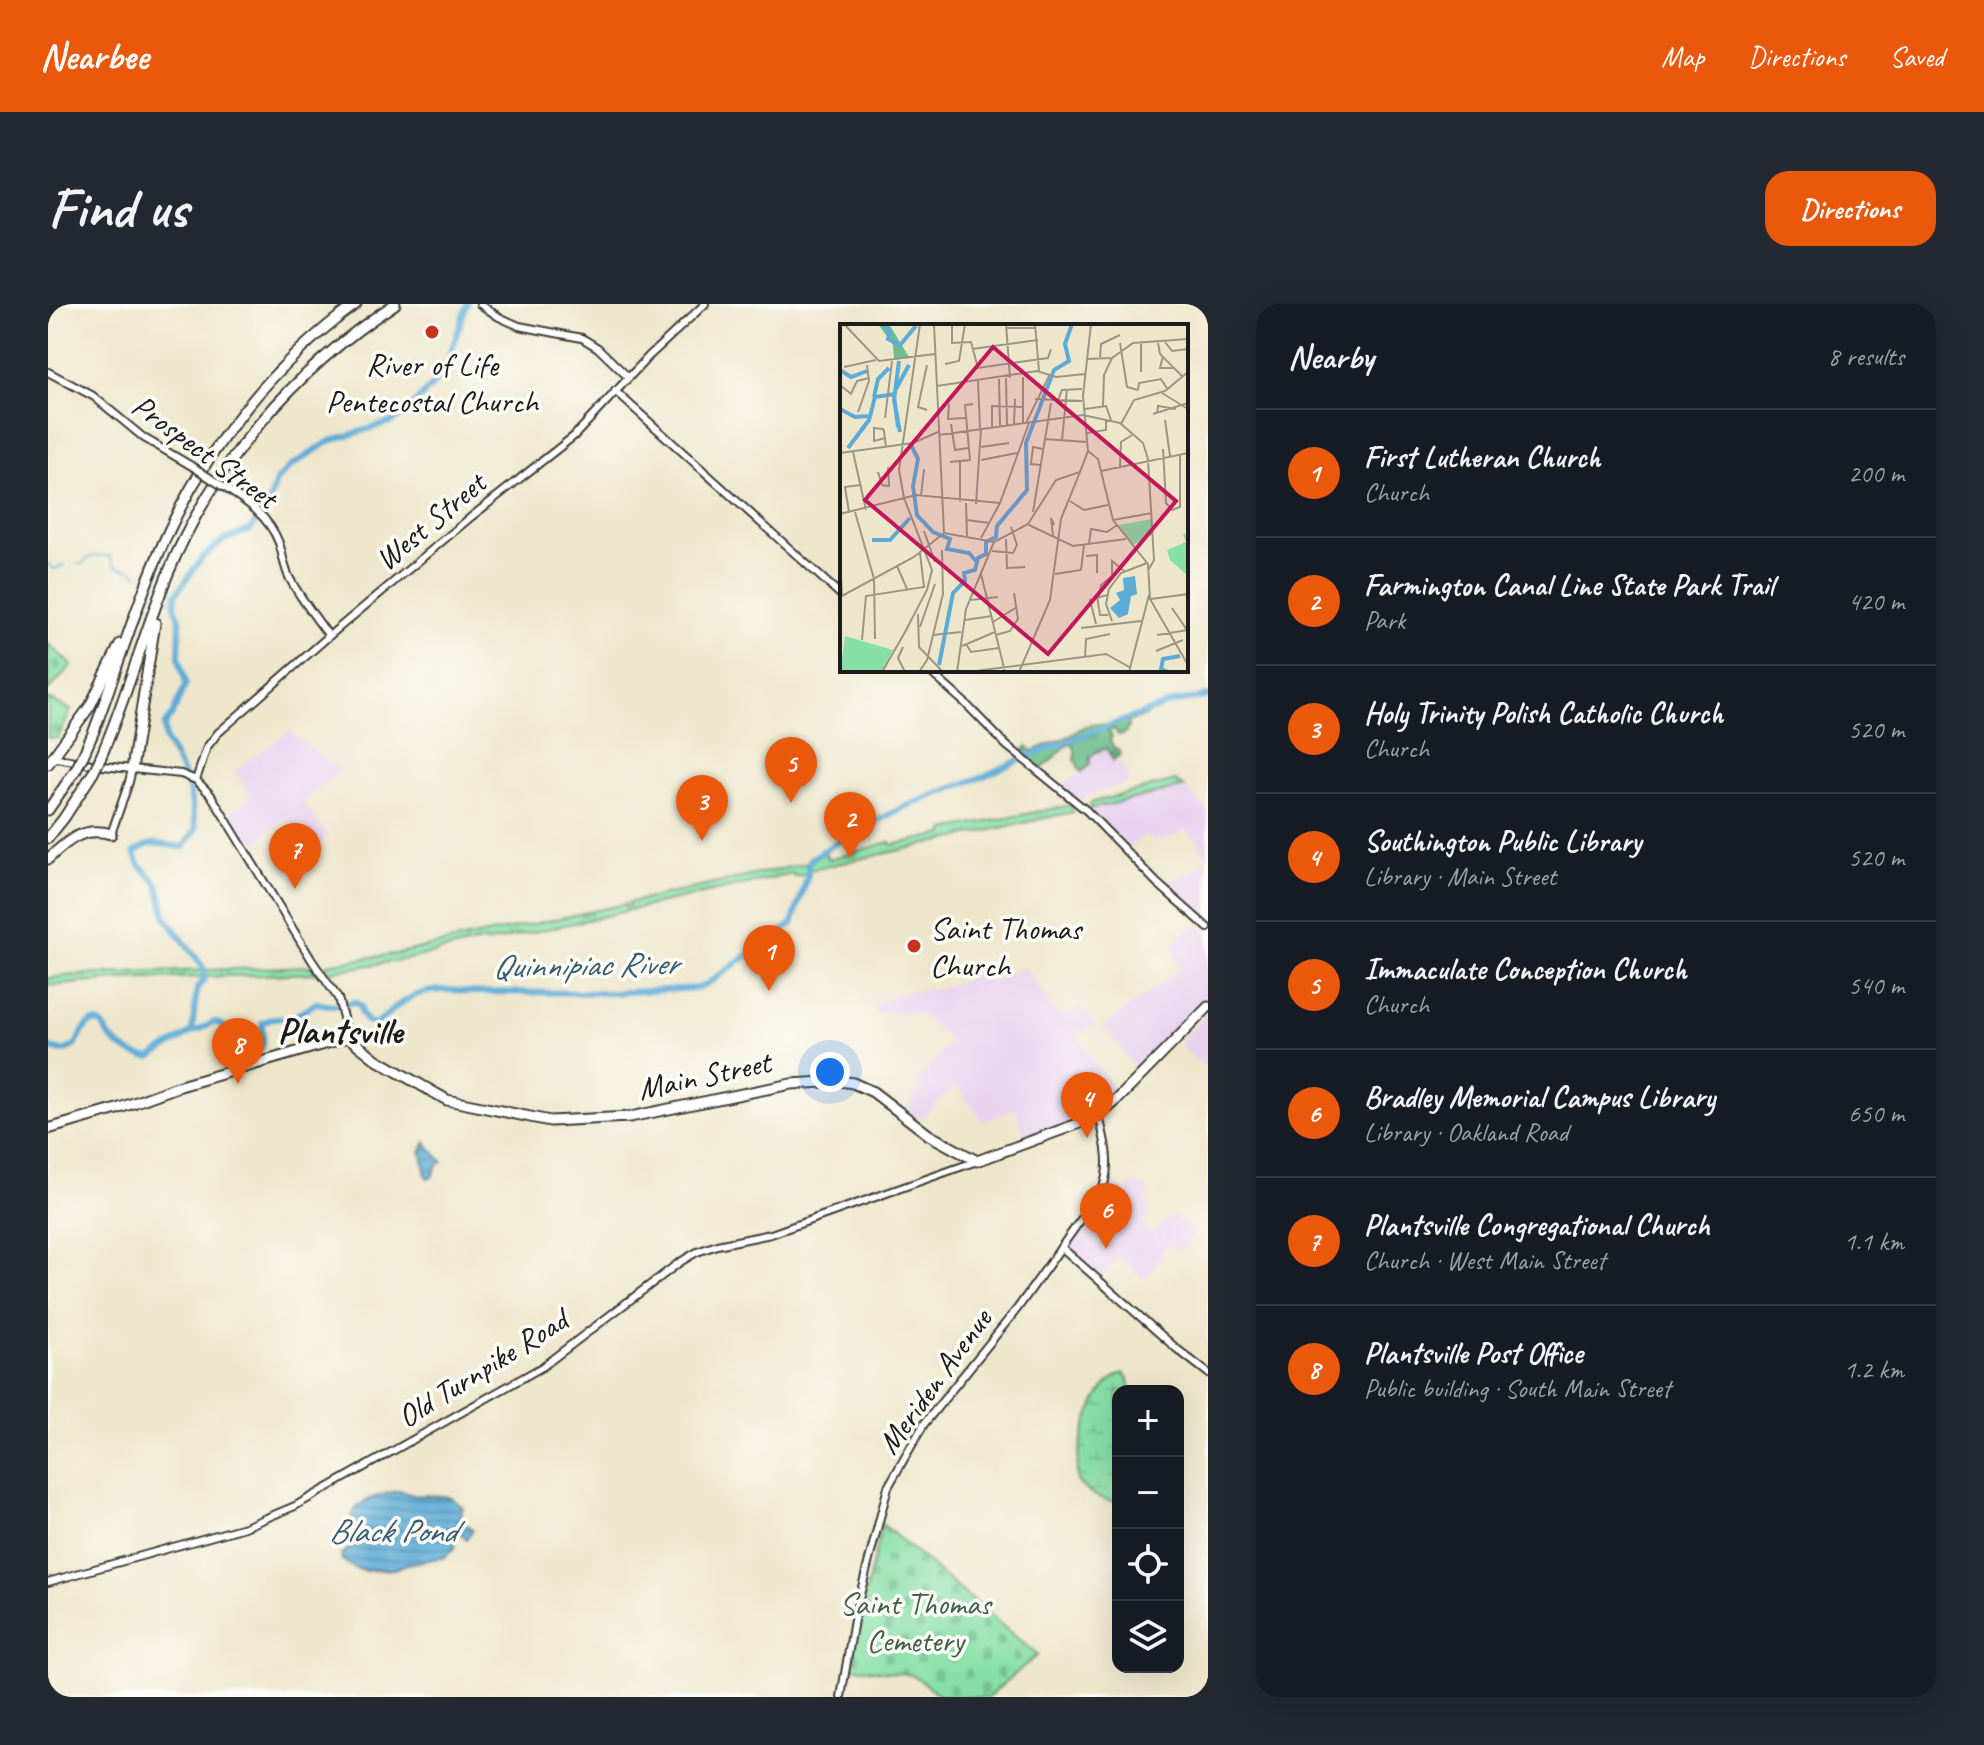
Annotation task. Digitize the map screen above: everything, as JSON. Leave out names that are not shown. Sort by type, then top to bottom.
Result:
[{"type":"highway","points":[[48,810],[83,756],[159,552],[202,471],[256,397],[294,357],[356,304]]},
{"type":"highway","points":[[48,838],[72,807],[100,759],[167,576],[213,488],[260,423],[289,390],[322,359],[395,304]]},
{"type":"highway","points":[[132,769],[154,628],[167,576]]},
{"type":"highway","points":[[49,759],[99,690],[146,587]]},
{"type":"highway","points":[[48,859],[79,834],[96,831],[111,834]]},
{"type":"highway","points":[[977,1161],[1099,1116],[1208,1007]]},
{"type":"highway","points":[[48,1129],[348,1037]]},
{"type":"highway","name":"Main Street","points":[[348,1037],[381,1062],[447,1100],[550,1121],[630,1117],[791,1084],[853,1083],[873,1092],[929,1135],[977,1161]]},
{"type":"main road","points":[[480,304],[519,326],[582,338],[598,348],[628,377]]},
{"type":"main road","name":"West Street","points":[[196,780],[207,747],[214,737],[482,508],[574,436],[628,377],[705,304]]},
{"type":"main road","name":"Prospect Street","points":[[48,372],[93,396],[144,438],[256,509],[277,539],[299,594],[329,636]]},
{"type":"main road","points":[[615,391],[840,594]]},
{"type":"main road","points":[[930,672],[996,736],[1087,811],[1161,886],[1208,928]]},
{"type":"main road","points":[[49,759],[184,775],[196,780],[211,795],[340,1004],[348,1037]]},
{"type":"main road","points":[[111,834],[132,769]]},
{"type":"main road","name":"Meriden Avenue","points":[[841,1697],[855,1614],[888,1487],[924,1424],[1018,1308],[1097,1198],[1107,1168],[1099,1116]]},
{"type":"main road","name":"Old Turnpike Road","points":[[48,1582],[245,1527],[295,1506],[542,1367],[697,1252],[771,1234],[977,1161]]},
{"type":"main road","points":[[1061,1247],[1208,1373]]},
{"type":"shaded area","points":[[289,731],[340,770],[303,803],[328,835],[309,853],[287,818],[248,849],[227,814],[251,796],[234,771]]},
{"type":"shaded area","points":[[1107,748],[1113,761],[1121,763],[1129,783],[1092,794],[1080,801],[1061,786],[1090,766],[1090,757],[1096,752]]},
{"type":"shaded area","points":[[1185,787],[1208,812],[1208,854],[1205,856],[1185,829],[1175,836],[1155,841],[1145,835],[1128,848],[1090,809]]},
{"type":"shaded area","points":[[1208,862],[1208,925],[1168,886]]},
{"type":"shaded area","points":[[1196,924],[1208,934],[1208,1001],[1140,1074],[1103,1026],[1178,971],[1173,945]]},
{"type":"shaded area","points":[[1024,966],[1062,1019],[1081,1006],[1096,1026],[1075,1035],[1119,1094],[1096,1113],[1026,1140],[1016,1108],[983,1122],[956,1085],[917,1122],[903,1111],[922,1087],[917,1082],[950,1041],[919,1013],[877,1013],[874,1006],[904,992],[939,988],[973,977],[981,971],[990,984],[1009,971],[1012,975]]},
{"type":"shaded area","points":[[1208,1012],[1208,1070],[1181,1044],[1182,1039]]},
{"type":"shaded area","points":[[1109,1181],[1127,1191],[1131,1182],[1150,1189],[1148,1215],[1144,1222],[1146,1230],[1155,1231],[1173,1214],[1195,1234],[1178,1252],[1167,1243],[1154,1268],[1144,1279],[1119,1257],[1100,1278],[1066,1247]]},
{"type":"green space","points":[[48,644],[72,665],[48,691]]},
{"type":"green space","points":[[48,699],[71,710],[58,738],[48,738]]},
{"type":"green space","points":[[1142,712],[1145,716],[1128,722],[1129,727],[1124,734],[1118,735],[1114,729],[1108,731],[1114,748],[1121,754],[1113,761],[1107,748],[1090,757],[1090,765],[1081,772],[1073,745],[1070,744],[1041,770],[1021,754],[1027,746],[1033,751],[1070,736],[1085,726],[1109,725]]},
{"type":"green space","points":[[1175,781],[1185,787],[1090,809],[1093,802]]},
{"type":"green space","points":[[1072,805],[1073,812],[819,868],[808,874],[794,877],[793,874],[630,910],[628,903],[812,862],[811,859],[825,853],[829,859],[890,842],[892,845],[945,834],[945,830]]},
{"type":"green space","points":[[625,904],[627,911],[415,958],[326,972],[324,968],[327,964],[394,954]]},
{"type":"green space","points":[[311,966],[315,973],[117,980],[48,986],[48,978],[76,975]]},
{"type":"green space","points":[[1123,1373],[1129,1379],[1130,1385],[1112,1385],[1112,1501],[1095,1496],[1081,1485],[1077,1481],[1077,1468],[1094,1404],[1112,1380]]},
{"type":"green space","name":"Saint Thomas Cemetery","points":[[882,1524],[1037,1655],[988,1697],[942,1697],[913,1675],[852,1667],[861,1611]]},
{"type":"water","points":[[426,1142],[443,1161],[428,1179],[421,1152]]},
{"type":"water","name":"Black Pond","points":[[399,1491],[451,1498],[463,1507],[460,1519],[473,1530],[466,1539],[461,1533],[456,1536],[454,1549],[445,1557],[394,1569],[365,1571],[342,1560],[341,1555],[356,1540],[352,1520],[356,1509],[373,1498]]},
{"type":"waterway","points":[[192,1032],[197,988],[204,980],[203,967],[166,918],[158,884],[140,865],[134,853],[153,844],[184,847],[196,829],[188,783],[165,739],[164,726],[186,684],[179,658],[180,619],[175,608],[176,594],[202,558],[222,541],[250,530],[270,501],[276,481],[291,466],[330,441],[391,422],[404,414],[431,387],[446,366],[467,304]]},
{"type":"waterway","points":[[78,564],[92,556],[110,556],[115,566],[132,570],[138,575]]},
{"type":"waterway","points":[[48,564],[54,569],[64,565]]},
{"type":"waterway","points":[[168,599],[176,604]]},
{"type":"waterway","name":"Quinnipiac River","points":[[48,1047],[62,1051],[74,1046],[87,1025],[95,1022],[103,1025],[121,1047],[151,1057],[214,1022],[248,1044],[261,1048],[262,1023],[273,1018],[292,1018],[316,1003],[333,1006],[355,1002],[361,1007],[367,1022],[376,1024],[408,999],[433,991],[611,993],[699,988],[792,924],[808,875],[808,864],[812,858],[844,838],[904,807],[1028,756],[1171,703],[1208,696]]},
{"type":"place","name":"River of Life Pentecostal Church","points":[[432,332]]},
{"type":"place","name":"Immaculate Conception Church","points":[[791,803]]},
{"type":"place","name":"Holy Trinity Polish Catholic Church","points":[[702,841]]},
{"type":"place","name":"Farmington Canal Line State Park Trail","points":[[850,858]]},
{"type":"place","name":"Plantsville Congregational Church","points":[[295,889]]},
{"type":"place","name":"Saint Thomas Church","points":[[914,946]]},
{"type":"place","name":"First Lutheran Church","points":[[769,991]]},
{"type":"place","name":"Plantsville Post Office","points":[[238,1084]]},
{"type":"place","name":"Southington Public Library","points":[[1087,1138]]},
{"type":"place","name":"Bradley Memorial Campus Library","points":[[1106,1249]]},
{"type":"district","name":"Plantsville","points":[[340,1030]]}]
